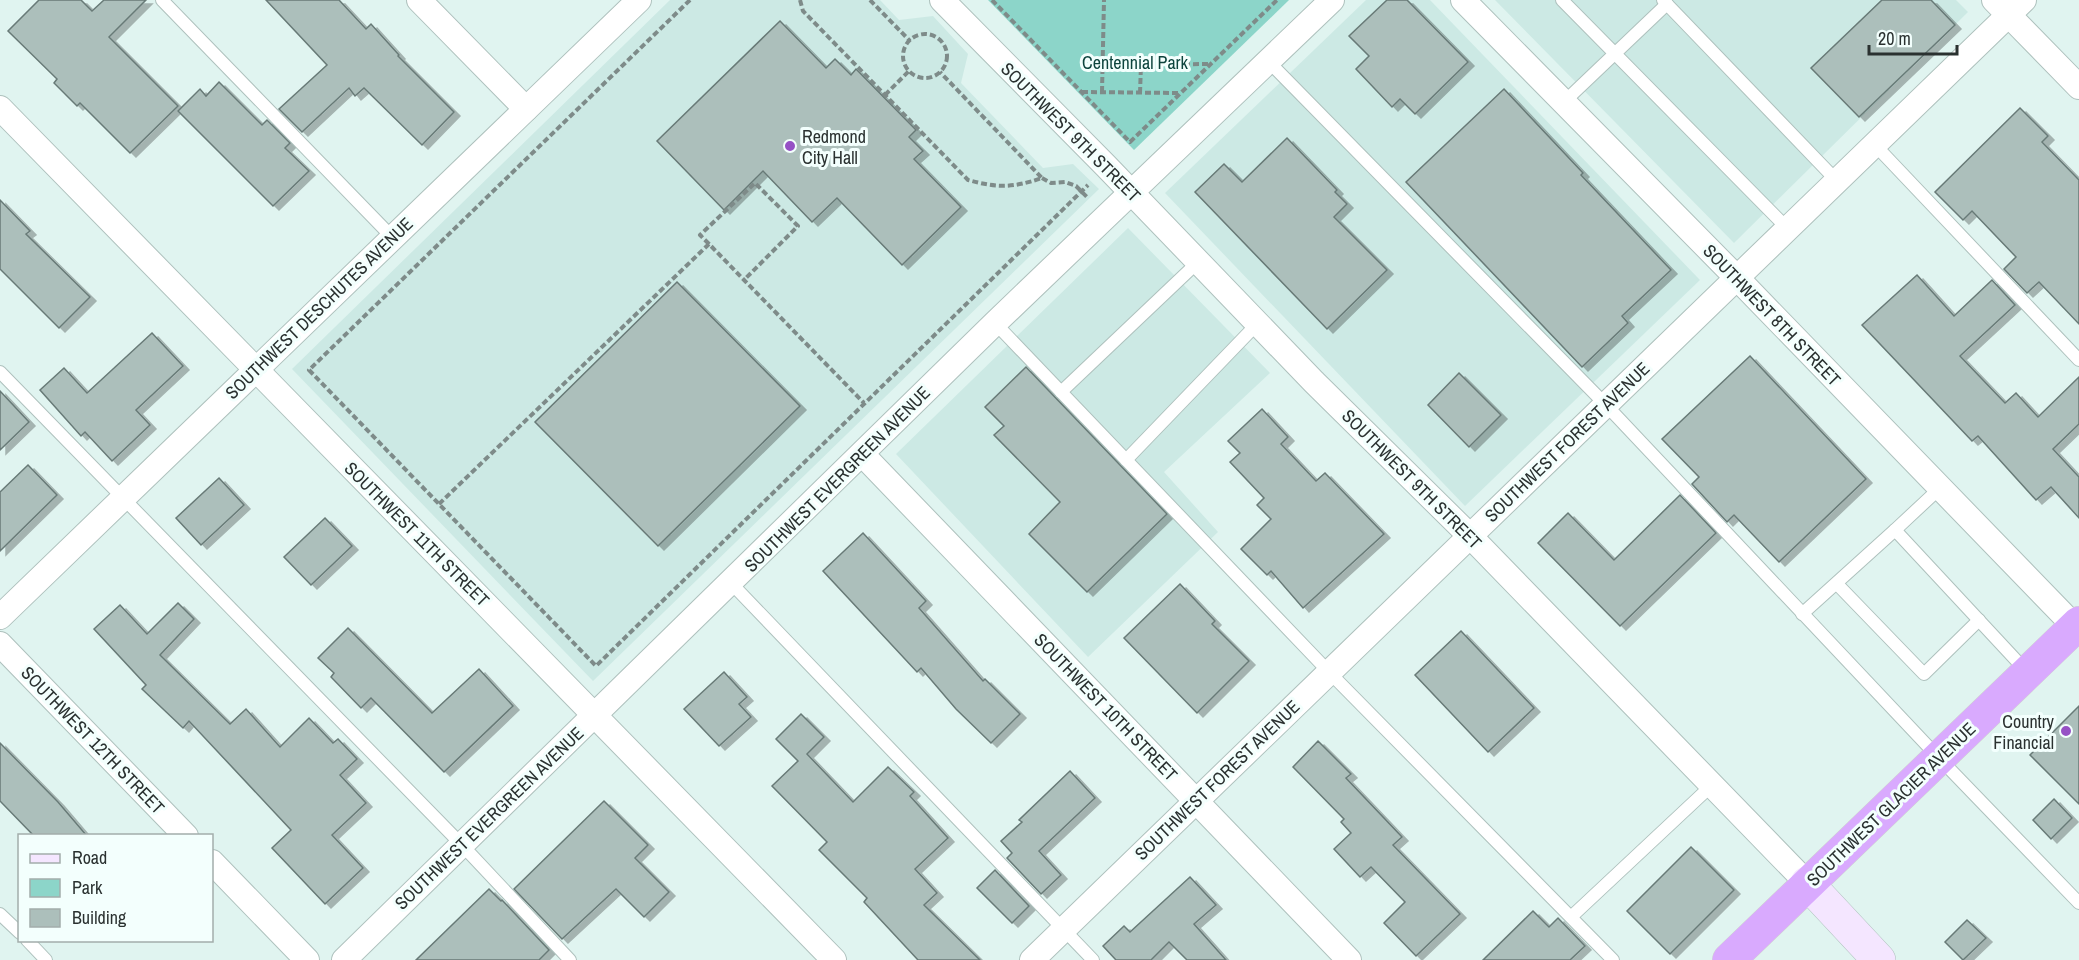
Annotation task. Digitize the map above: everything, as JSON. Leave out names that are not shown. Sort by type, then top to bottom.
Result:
[{"type":"highway","name":"SOUTHWEST GLACIER AVENUE","points":[[1729,960],[1807,883],[2078,627]]},
{"type":"main road","name":"SOUTHWEST 9TH STREET","points":[[1807,883],[1880,960]]},
{"type":"street","points":[[419,0],[526,109]]},
{"type":"street","name":"SOUTHWEST DESCHUTES AVENUE","points":[[0,617],[639,0]]},
{"type":"street","name":"SOUTHWEST 9TH STREET","points":[[942,0],[1470,536],[1807,883]]},
{"type":"street","name":"SOUTHWEST EVERGREEN AVENUE","points":[[344,960],[995,323],[1332,0]]},
{"type":"street","name":"SOUTHWEST 8TH STREET","points":[[1463,0],[2078,627]]},
{"type":"street","points":[[2009,5],[2079,87]]},
{"type":"street","name":"SOUTHWEST FOREST AVENUE","points":[[1032,960],[1875,145],[2009,5]]},
{"type":"street","name":"SOUTHWEST 11TH STREET","points":[[0,108],[834,960]]},
{"type":"street","name":"SOUTHWEST 10TH STREET","points":[[862,454],[1350,960]]},
{"type":"street","name":"SOUTHWEST 12TH STREET","points":[[0,644],[184,834]]},
{"type":"street","points":[[213,863],[307,960]]},
{"type":"lane","points":[[162,0],[393,238]]},
{"type":"lane","points":[[1562,0],[1788,229]]},
{"type":"lane","points":[[1564,102],[1665,2],[1838,181]]},
{"type":"lane","points":[[1268,61],[1605,405],[2079,903]]},
{"type":"lane","points":[[1875,145],[2079,360]]},
{"type":"lane","points":[[1061,392],[1198,262]]},
{"type":"lane","points":[[995,323],[1329,672],[1613,960]]},
{"type":"lane","points":[[1126,460],[1258,323]]},
{"type":"lane","points":[[0,372],[462,845],[570,960]]},
{"type":"lane","points":[[1802,614],[1940,488]]},
{"type":"lane","points":[[1895,530],[2028,673]]},
{"type":"lane","points":[[731,583],[1093,960]]},
{"type":"lane","points":[[1837,584],[1924,674],[1979,620]]},
{"type":"lane","points":[[1571,917],[1711,786]]},
{"type":"lane","points":[[0,914],[18,931]]},
{"type":"lane","points":[[29,942],[46,960]]},
{"type":"path","points":[[690,0],[309,370],[596,666],[1081,192]]},
{"type":"path","points":[[800,0],[803,11],[968,180],[1002,187],[1022,185],[1042,178]]},
{"type":"path","points":[[870,0],[910,41]]},
{"type":"path","points":[[992,0],[1130,142]]},
{"type":"path","points":[[1102,92],[1104,0]]},
{"type":"path","points":[[1125,147],[1277,0]]},
{"type":"path","points":[[922,35],[935,37],[941,41],[947,53],[947,60],[940,72],[934,76],[921,78],[909,71],[903,59],[906,46],[910,41],[922,35]]},
{"type":"path","points":[[1102,65],[1211,64]]},
{"type":"path","points":[[1140,93],[1142,65]]},
{"type":"path","points":[[885,95],[909,71]]},
{"type":"path","points":[[940,72],[1042,178],[1051,183],[1065,182],[1076,186],[1087,197]]},
{"type":"path","points":[[1082,92],[1180,93]]},
{"type":"path","points":[[744,279],[798,226],[755,183],[700,235],[864,403]]},
{"type":"path","points":[[439,504],[709,244]]},
{"type":"shaded area","points":[[670,0],[880,0],[899,20],[933,16],[968,54],[961,83],[1043,168],[1073,164],[1099,189],[593,681],[292,369]]},
{"type":"shaded area","points":[[1366,0],[1430,0],[1700,280],[1465,506],[1165,193]]},
{"type":"shaded area","points":[[1495,0],[1956,0],[1968,12],[1734,243]]},
{"type":"shaded area","points":[[1128,228],[1270,373],[1164,472],[1218,532],[1088,657],[896,454]]},
{"type":"green space","name":"Centennial Park","points":[[988,0],[1289,0],[1134,150]]},
{"type":"building","points":[[39,0],[81,0],[92,11],[104,0],[146,0],[109,37],[178,106],[130,153],[80,103],[77,106],[54,83],[57,79],[8,31]]},
{"type":"building","points":[[266,0],[339,0],[366,29],[371,24],[398,56],[454,112],[422,145],[364,88],[355,96],[349,88],[302,132],[279,109],[327,65]]},
{"type":"building","points":[[1387,0],[1407,0],[1468,62],[1415,114],[1400,99],[1392,107],[1356,69],[1369,56],[1349,36]]},
{"type":"building","points":[[1882,0],[1931,0],[1955,25],[1859,117],[1811,68]]},
{"type":"building","name":"Redmond City Hall","points":[[780,21],[826,68],[835,59],[851,75],[856,69],[916,130],[909,137],[923,151],[914,159],[961,207],[902,265],[837,198],[812,222],[763,171],[724,210],[657,141]]},
{"type":"building","points":[[219,82],[262,125],[267,120],[290,143],[285,148],[309,171],[273,206],[178,111],[200,89],[206,96]]},
{"type":"building","points":[[1504,89],[1671,270],[1622,316],[1628,323],[1582,367],[1406,182]]},
{"type":"building","points":[[2020,108],[2048,136],[2042,142],[2079,180],[2079,324],[2039,282],[2027,293],[2004,269],[2016,257],[1972,211],[1963,220],[1935,192]]},
{"type":"building","points":[[1287,138],[1337,190],[1335,192],[1347,204],[1334,217],[1387,270],[1327,329],[1195,192],[1224,164],[1242,182]]},
{"type":"building","points":[[0,200],[30,231],[26,234],[90,297],[59,328],[0,269]]},
{"type":"building","points":[[1917,275],[1954,316],[1992,280],[2015,305],[1960,356],[2005,403],[2016,393],[2038,417],[2079,377],[2079,424],[2053,449],[2079,477],[2079,518],[2051,487],[2036,500],[1978,436],[1972,441],[1862,325]]},
{"type":"building","points":[[677,282],[800,406],[658,546],[535,422]]},
{"type":"building","points":[[152,333],[183,366],[136,410],[150,425],[112,461],[85,432],[81,436],[40,390],[64,368],[87,393]]},
{"type":"building","points":[[1750,356],[1866,479],[1779,562],[1734,515],[1727,522],[1692,484],[1699,477],[1662,439]]},
{"type":"building","points":[[1026,367],[1167,514],[1087,592],[1029,534],[1060,502],[994,435],[1004,426],[985,407]]},
{"type":"building","points":[[1459,373],[1501,415],[1469,447],[1428,405]]},
{"type":"building","points":[[0,391],[29,422],[0,450]]},
{"type":"building","points":[[1262,409],[1288,437],[1281,444],[1316,481],[1325,473],[1384,534],[1303,608],[1271,571],[1267,575],[1241,549],[1271,519],[1257,505],[1264,498],[1230,462],[1240,453],[1228,441]]},
{"type":"building","points":[[28,465],[57,495],[0,551],[0,492]]},
{"type":"building","points":[[219,478],[244,505],[201,545],[176,518]]},
{"type":"building","points":[[1680,495],[1716,533],[1620,626],[1538,543],[1568,513],[1614,560]]},
{"type":"building","points":[[325,518],[352,546],[311,585],[284,557]]},
{"type":"building","points":[[863,533],[926,601],[919,608],[983,681],[985,679],[1020,714],[991,743],[956,709],[921,668],[917,672],[823,571]]},
{"type":"building","points":[[1180,584],[1215,621],[1212,624],[1249,661],[1197,713],[1124,638]]},
{"type":"building","points":[[178,603],[194,619],[160,655],[230,724],[246,709],[280,747],[309,718],[333,743],[338,739],[357,759],[340,775],[366,803],[332,835],[363,868],[325,904],[272,848],[291,830],[189,721],[183,728],[142,689],[146,685],[94,629],[120,605],[147,634]]},
{"type":"building","points":[[348,628],[432,713],[479,669],[513,706],[444,772],[371,698],[361,708],[331,677],[334,673],[318,658]]},
{"type":"building","points":[[1461,631],[1534,708],[1488,752],[1415,675]]},
{"type":"building","points":[[724,672],[747,697],[739,704],[751,717],[719,746],[684,709]]},
{"type":"building","name":"Country Financial","points":[[2079,706],[2079,804],[2030,755]]},
{"type":"building","points":[[801,714],[824,737],[807,754],[853,802],[888,767],[914,792],[910,796],[948,838],[915,869],[937,893],[924,905],[980,960],[918,960],[864,902],[867,898],[819,850],[827,842],[772,786],[798,761],[776,739]]},
{"type":"building","points":[[1318,741],[1351,774],[1346,778],[1402,837],[1393,845],[1460,914],[1416,956],[1384,923],[1405,902],[1371,867],[1360,877],[1334,849],[1351,833],[1341,822],[1344,819],[1293,767]]},
{"type":"building","points":[[0,743],[58,802],[85,834],[32,834],[0,801]]},
{"type":"building","points":[[1070,771],[1095,798],[1039,851],[1061,875],[1041,894],[1007,858],[1012,853],[1001,841],[1022,822],[1019,820]]},
{"type":"building","points":[[2054,799],[2072,818],[2051,839],[2033,820]]},
{"type":"building","points":[[604,801],[648,845],[635,858],[669,892],[644,917],[616,889],[562,939],[514,889]]},
{"type":"building","points":[[1691,847],[1734,890],[1670,954],[1627,911]]},
{"type":"building","points":[[995,870],[1029,906],[1012,923],[977,888]]},
{"type":"building","points":[[1190,877],[1216,905],[1194,924],[1226,960],[1187,960],[1169,942],[1151,960],[1116,960],[1103,946],[1124,926],[1130,932]]},
{"type":"building","points":[[489,889],[549,950],[539,960],[416,960]]},
{"type":"building","points":[[1533,911],[1549,927],[1558,918],[1585,946],[1570,960],[1483,960]]},
{"type":"building","points":[[1967,920],[1986,938],[1963,960],[1945,942]]},
{"type":"place","name":"Redmond City Hall","points":[[790,146]]},
{"type":"place","name":"Country Financial","points":[[2066,731]]}]
